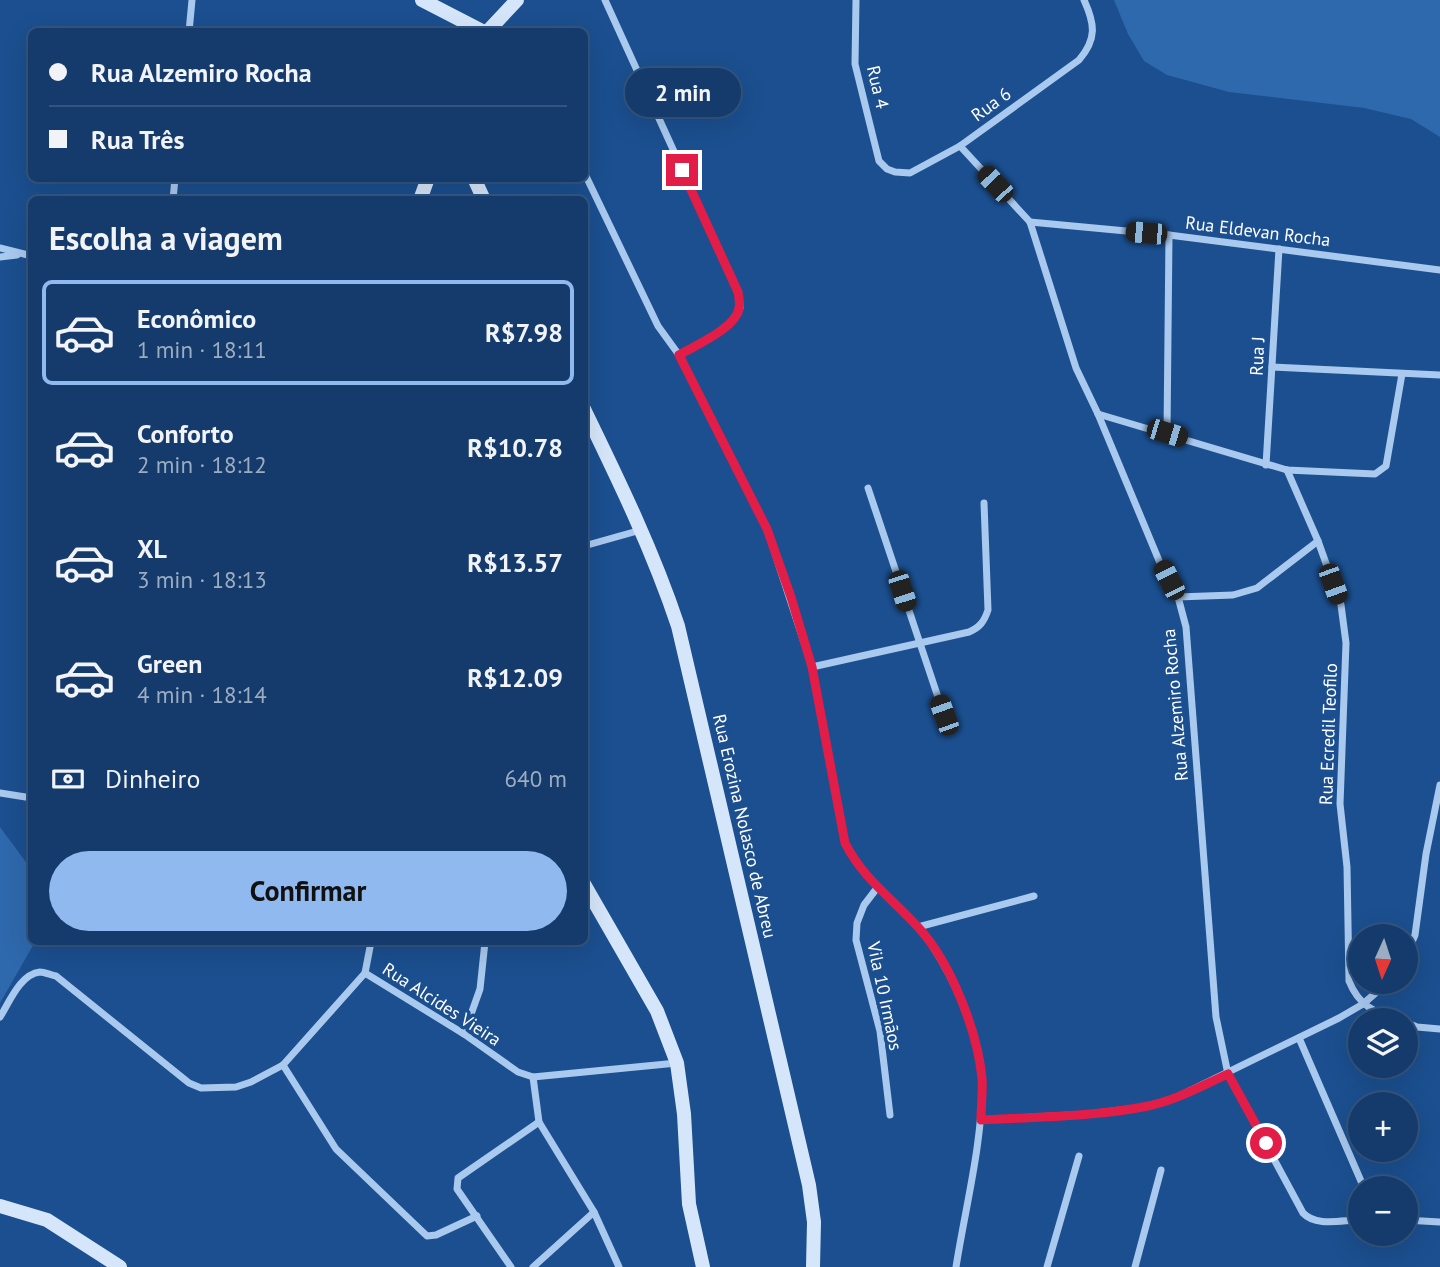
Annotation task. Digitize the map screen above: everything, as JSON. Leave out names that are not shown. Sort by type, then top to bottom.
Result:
[{"type":"street","points":[[189,28],[192,0]]},
{"type":"street","points":[[422,0],[477,28]]},
{"type":"street","points":[[606,0],[738,292],[740,306],[736,317],[727,327],[679,355]]},
{"type":"street","name":"Rua 4","points":[[856,0],[855,64],[879,161],[895,172]]},
{"type":"street","name":"Rua 6","points":[[895,172],[910,173],[960,146],[1079,60],[1092,40],[1094,26],[1084,0]]},
{"type":"street","points":[[489,28],[511,5]]},
{"type":"street","name":"Rua Alzemiro Rocha","points":[[960,146],[1030,222],[1076,368],[1160,563],[1178,597],[1186,627],[1216,1017],[1228,1074],[1303,1213],[1309,1220],[1348,1220]]},
{"type":"street","points":[[588,180],[658,326],[679,355],[767,529],[812,667],[845,843],[855,862],[877,888],[918,927],[942,962],[961,1000],[977,1046],[982,1080],[981,1120],[956,1267]]},
{"type":"street","name":"Rua Eldevan Rocha","points":[[1030,222],[1169,235],[1440,270]]},
{"type":"street","points":[[1167,433],[1169,235]]},
{"type":"street","points":[[0,248],[28,255]]},
{"type":"street","name":"Rua J","points":[[1266,465],[1279,249]]},
{"type":"street","points":[[0,257],[28,255]]},
{"type":"street","points":[[1272,367],[1440,375]]},
{"type":"street","points":[[1098,414],[1287,470],[1375,474],[1386,466],[1402,374]]},
{"type":"street","name":"Rua Erozina Nolasco de Abreu","points":[[588,418],[642,530],[678,626],[806,1171],[814,1222],[813,1267]]},
{"type":"street","name":"Rua Ecredil Teofilo","points":[[1287,470],[1318,541],[1341,605],[1346,643],[1340,804],[1347,867],[1349,981],[1355,996],[1363,1004]]},
{"type":"street","points":[[868,488],[944,715]]},
{"type":"street","points":[[812,667],[969,632],[979,627],[988,610],[984,503]]},
{"type":"street","points":[[588,544],[642,530]]},
{"type":"street","points":[[1178,597],[1233,594],[1256,588],[1318,541]]},
{"type":"street","points":[[1416,924],[1426,854],[1440,785]]},
{"type":"street","points":[[0,793],[28,797]]},
{"type":"street","name":"Vila 10 Irmãos","points":[[877,888],[864,905],[857,923],[856,940],[880,1031],[890,1115]]},
{"type":"street","points":[[588,891],[657,1011],[677,1063],[683,1101],[689,1204],[703,1267]]},
{"type":"street","points":[[918,927],[1034,896]]},
{"type":"street","points":[[365,973],[370,945]]},
{"type":"street","points":[[464,1034],[480,989],[485,945]]},
{"type":"street","name":"Rua Alcides Vieira","points":[[0,1017],[18,987],[30,975],[41,972],[56,976],[188,1083],[201,1088],[236,1087],[283,1065],[365,973],[464,1034],[518,1072],[533,1077]]},
{"type":"street","points":[[981,1120],[1089,1114],[1144,1107],[1175,1098],[1299,1038],[1363,1004],[1374,994]]},
{"type":"street","points":[[1363,1004],[1372,1008]]},
{"type":"street","points":[[1418,1027],[1440,1029]]},
{"type":"street","points":[[1299,1038],[1359,1176]]},
{"type":"street","points":[[619,1267],[594,1212],[539,1122],[533,1077],[677,1063]]},
{"type":"street","points":[[283,1065],[336,1149],[428,1236],[477,1216]]},
{"type":"street","points":[[511,1267],[457,1189],[458,1178],[539,1122]]},
{"type":"street","points":[[1047,1267],[1079,1156]]},
{"type":"street","points":[[1135,1267],[1161,1170]]},
{"type":"street","points":[[0,1206],[47,1220],[120,1267]]},
{"type":"street","points":[[533,1267],[594,1212]]},
{"type":"street","points":[[1418,1221],[1440,1222]]},
{"type":"shaded area","points":[[1114,0],[1440,0],[1440,137],[1411,119],[1364,108],[1229,92],[1167,75],[1144,61],[1128,34]]},
{"type":"shaded area","points":[[0,827],[28,865],[28,945],[33,945],[0,1003]]},
{"type":"route","points":[[682,170],[738,292],[740,306],[736,317],[727,327],[679,355],[767,529],[791,597],[812,667],[845,843],[855,862],[877,888],[918,927],[930,943],[961,1000],[977,1046],[982,1080],[981,1120],[1089,1114],[1144,1107],[1175,1098],[1228,1074],[1266,1143]]}]
